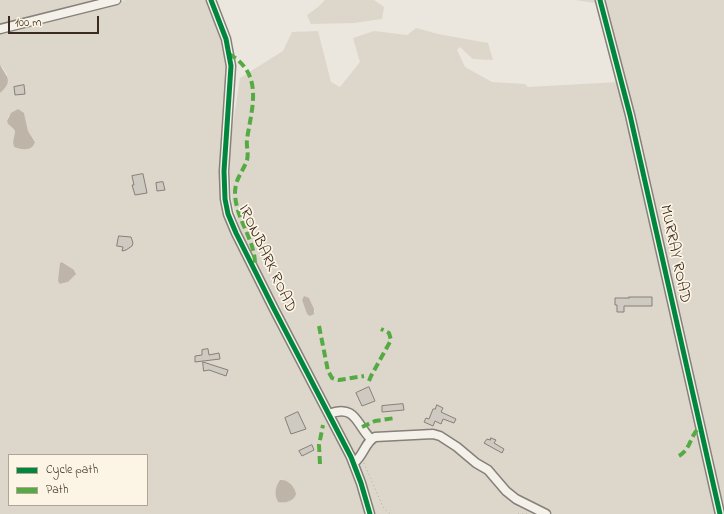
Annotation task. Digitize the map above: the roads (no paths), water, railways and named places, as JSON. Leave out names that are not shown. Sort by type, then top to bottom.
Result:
[{"type":"street","points":[[0,29],[116,0]]},
{"type":"street","name":"IRONBARK ROAD","points":[[211,0],[225,35],[231,66],[224,171],[225,199],[228,214],[239,239],[329,414],[357,460],[361,483],[370,514]]},
{"type":"street","name":"MURRAY ROAD","points":[[600,0],[630,115],[720,514]]},
{"type":"street","points":[[329,414],[340,412],[352,414],[371,440]]},
{"type":"street","points":[[357,460],[371,440],[375,437],[438,435],[457,447],[490,472],[512,497],[546,514]]}]
